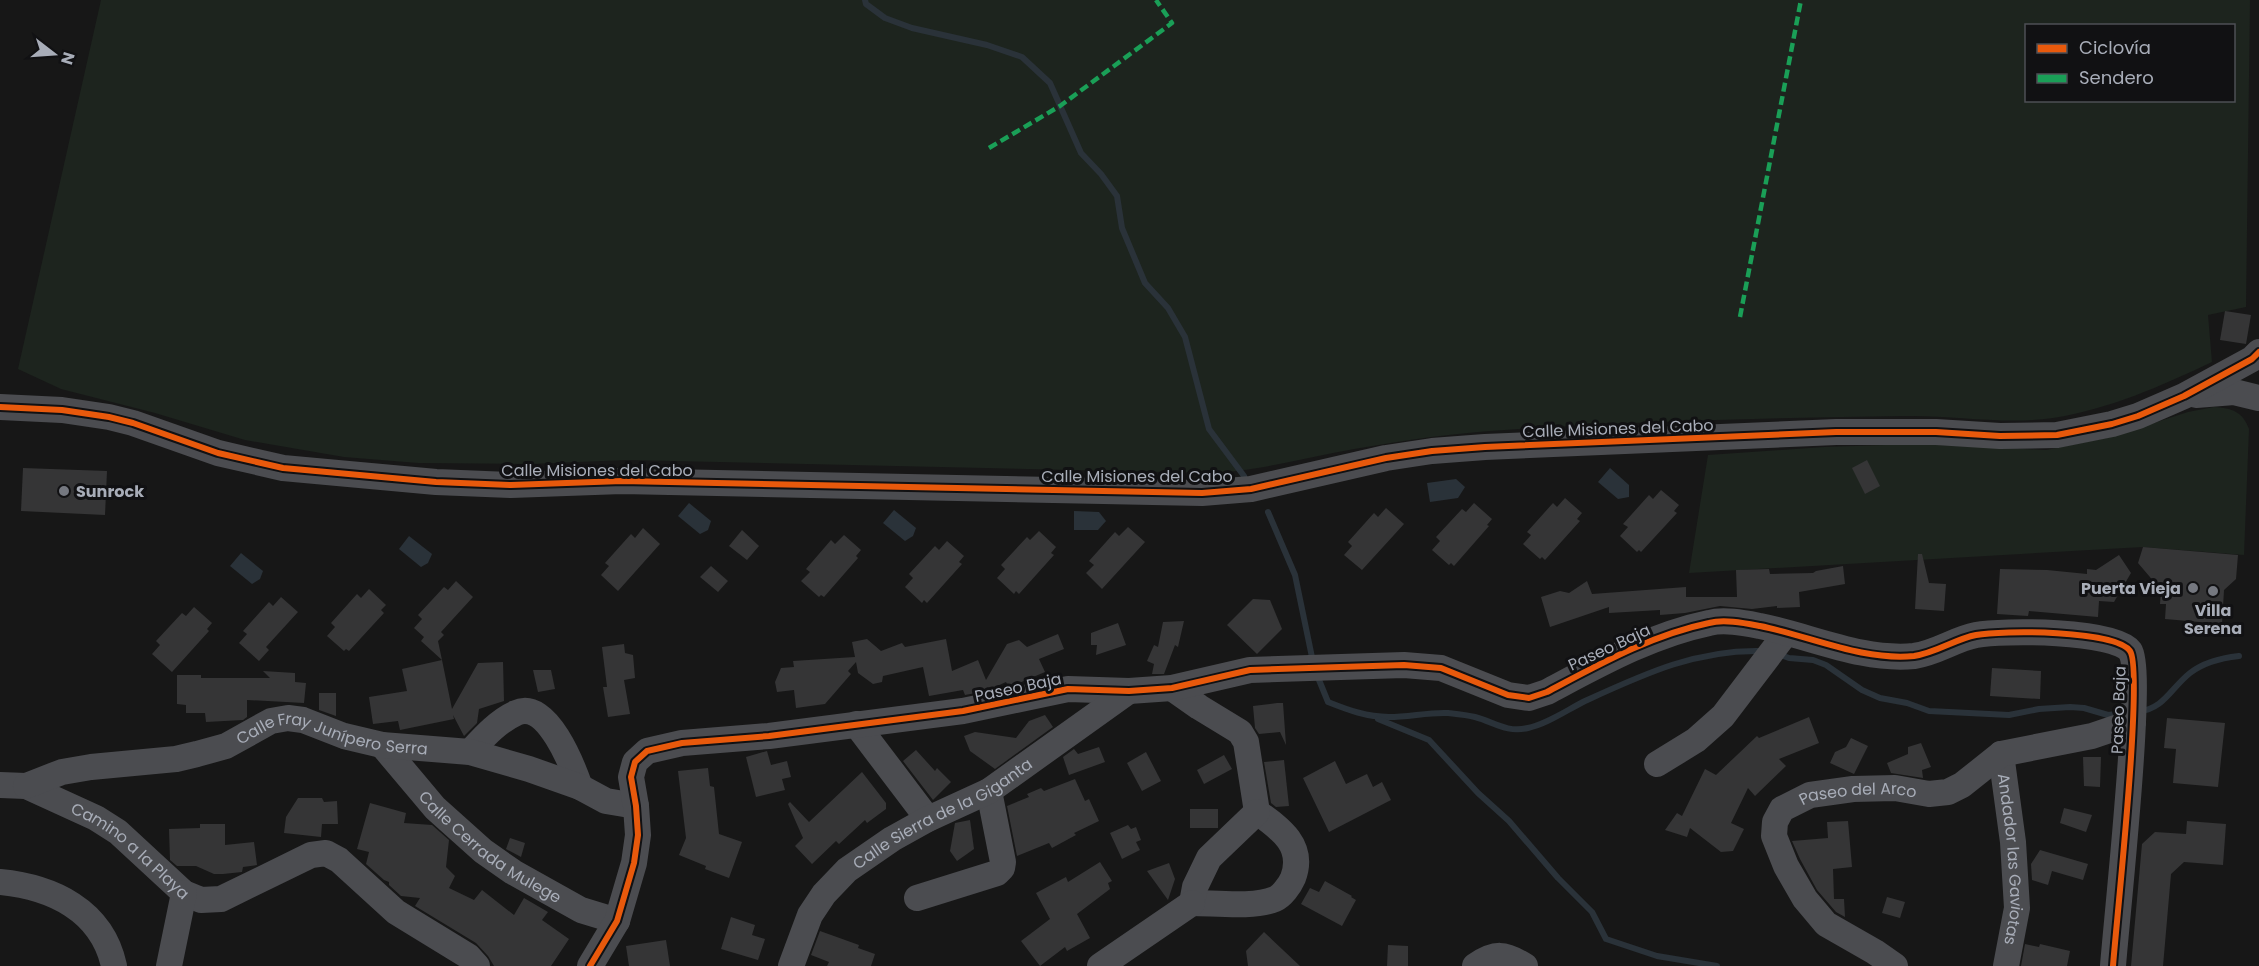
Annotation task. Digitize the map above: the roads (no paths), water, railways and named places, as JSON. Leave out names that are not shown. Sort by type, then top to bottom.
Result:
[{"type":"street","name":"Calle Misiones del Cabo","points":[[0,407],[62,410],[109,417],[133,423],[218,453],[283,468],[436,482],[511,484],[634,481],[1202,493],[1251,489],[1386,458],[1432,451],[1485,447],[1836,432],[2057,435],[2112,424],[2184,396],[2252,359],[2259,352]]},
{"type":"street","name":"Calle Misiones del Cabo","points":[[2184,396],[2234,392],[2259,398]]},
{"type":"street","name":"Paseo Baja","points":[[636,806],[631,777],[635,762],[647,751],[682,743],[769,736],[963,711],[1068,689],[1129,691],[1173,688],[1250,670],[1404,665],[1441,668],[1508,695],[1529,698],[1547,692],[1650,640],[1711,622],[1743,623],[1876,656],[1916,656],[1974,636],[2008,632],[2075,634],[2122,644],[2130,650],[2134,661],[2133,722],[2113,966]]},
{"type":"street","points":[[1657,764],[1696,740],[1723,716],[1786,633]]},
{"type":"street","points":[[1100,966],[1192,903],[1255,903],[1276,899],[1290,884],[1296,869],[1297,854],[1289,838],[1257,812],[1246,742],[1240,732],[1198,707],[1173,688]]},
{"type":"street","name":"Calle Sierra de la Giganta","points":[[791,966],[810,915],[824,894],[847,870],[892,838],[988,791],[1129,691]]},
{"type":"street","points":[[470,752],[490,731],[517,712],[528,711],[535,714],[555,733],[569,758],[580,787]]},
{"type":"street","name":"Calle Fray Junípero Serra","points":[[26,786],[62,772],[166,760],[197,754],[226,746],[271,721],[288,718],[303,720],[344,736],[382,745],[470,752],[580,787],[606,801],[636,806]]},
{"type":"street","name":"Paseo del Arco","points":[[1895,966],[1826,924],[1805,899],[1786,866],[1774,836],[1775,822],[1782,809],[1810,795],[1853,789],[1895,788],[1929,794],[1948,792],[1976,775],[2001,754],[2091,736],[2133,722]]},
{"type":"street","points":[[856,724],[928,819]]},
{"type":"street","name":"Calle Cerrada Mulege","points":[[382,745],[435,808],[483,851],[513,872],[581,910],[617,921]]},
{"type":"street","name":"Andador las Gaviotas","points":[[2001,754],[2013,842],[2017,908],[2006,966]]},
{"type":"street","points":[[0,785],[26,786]]},
{"type":"street","name":"Camino a la Playa","points":[[26,786],[96,818],[118,832],[184,893],[201,900],[221,899],[311,855],[326,854],[339,860],[396,912],[468,956],[477,966]]},
{"type":"street","points":[[917,898],[997,873],[1002,868],[988,791]]},
{"type":"street","points":[[590,966],[617,921],[634,863],[638,835],[636,806]]},
{"type":"street","points":[[1192,903],[1195,887],[1209,858],[1257,812]]},
{"type":"street","points":[[0,882],[27,885],[62,898],[97,925],[114,966]]},
{"type":"street","points":[[169,966],[184,893]]},
{"type":"street","points":[[1475,966],[1492,956],[1511,956],[1525,966]]},
{"type":"waterway","points":[[865,0],[866,4],[885,18],[912,28],[987,45],[1022,57],[1050,83],[1081,153],[1101,174],[1117,196],[1122,228],[1145,283],[1168,308],[1185,337],[1209,429],[1244,476]]},
{"type":"waterway","points":[[1268,512],[1295,575],[1313,662]]},
{"type":"waterway","points":[[1317,675],[1328,702],[1373,716],[1448,713],[1472,716],[1507,728],[1520,729],[1542,723],[1607,691],[1671,665],[1716,654],[1763,651]]},
{"type":"waterway","points":[[1778,654],[1789,658],[1813,660],[1826,665],[1862,690],[1880,698],[1907,703],[1929,711],[2009,715],[2039,709],[2070,707],[2084,708],[2108,715],[2125,713]]},
{"type":"waterway","points":[[2138,712],[2161,702],[2183,679],[2201,666],[2219,659],[2239,656]]},
{"type":"waterway","points":[[1378,719],[1429,740],[1478,793],[1509,821],[1558,878],[1592,912],[1606,939],[1657,956],[1717,966]]},
{"type":"place","name":"Sunrock","points":[[64,491]]},
{"type":"place","name":"Puerta Vieja","points":[[2193,588]]},
{"type":"place","name":"Villa Serena","points":[[2213,591]]}]
